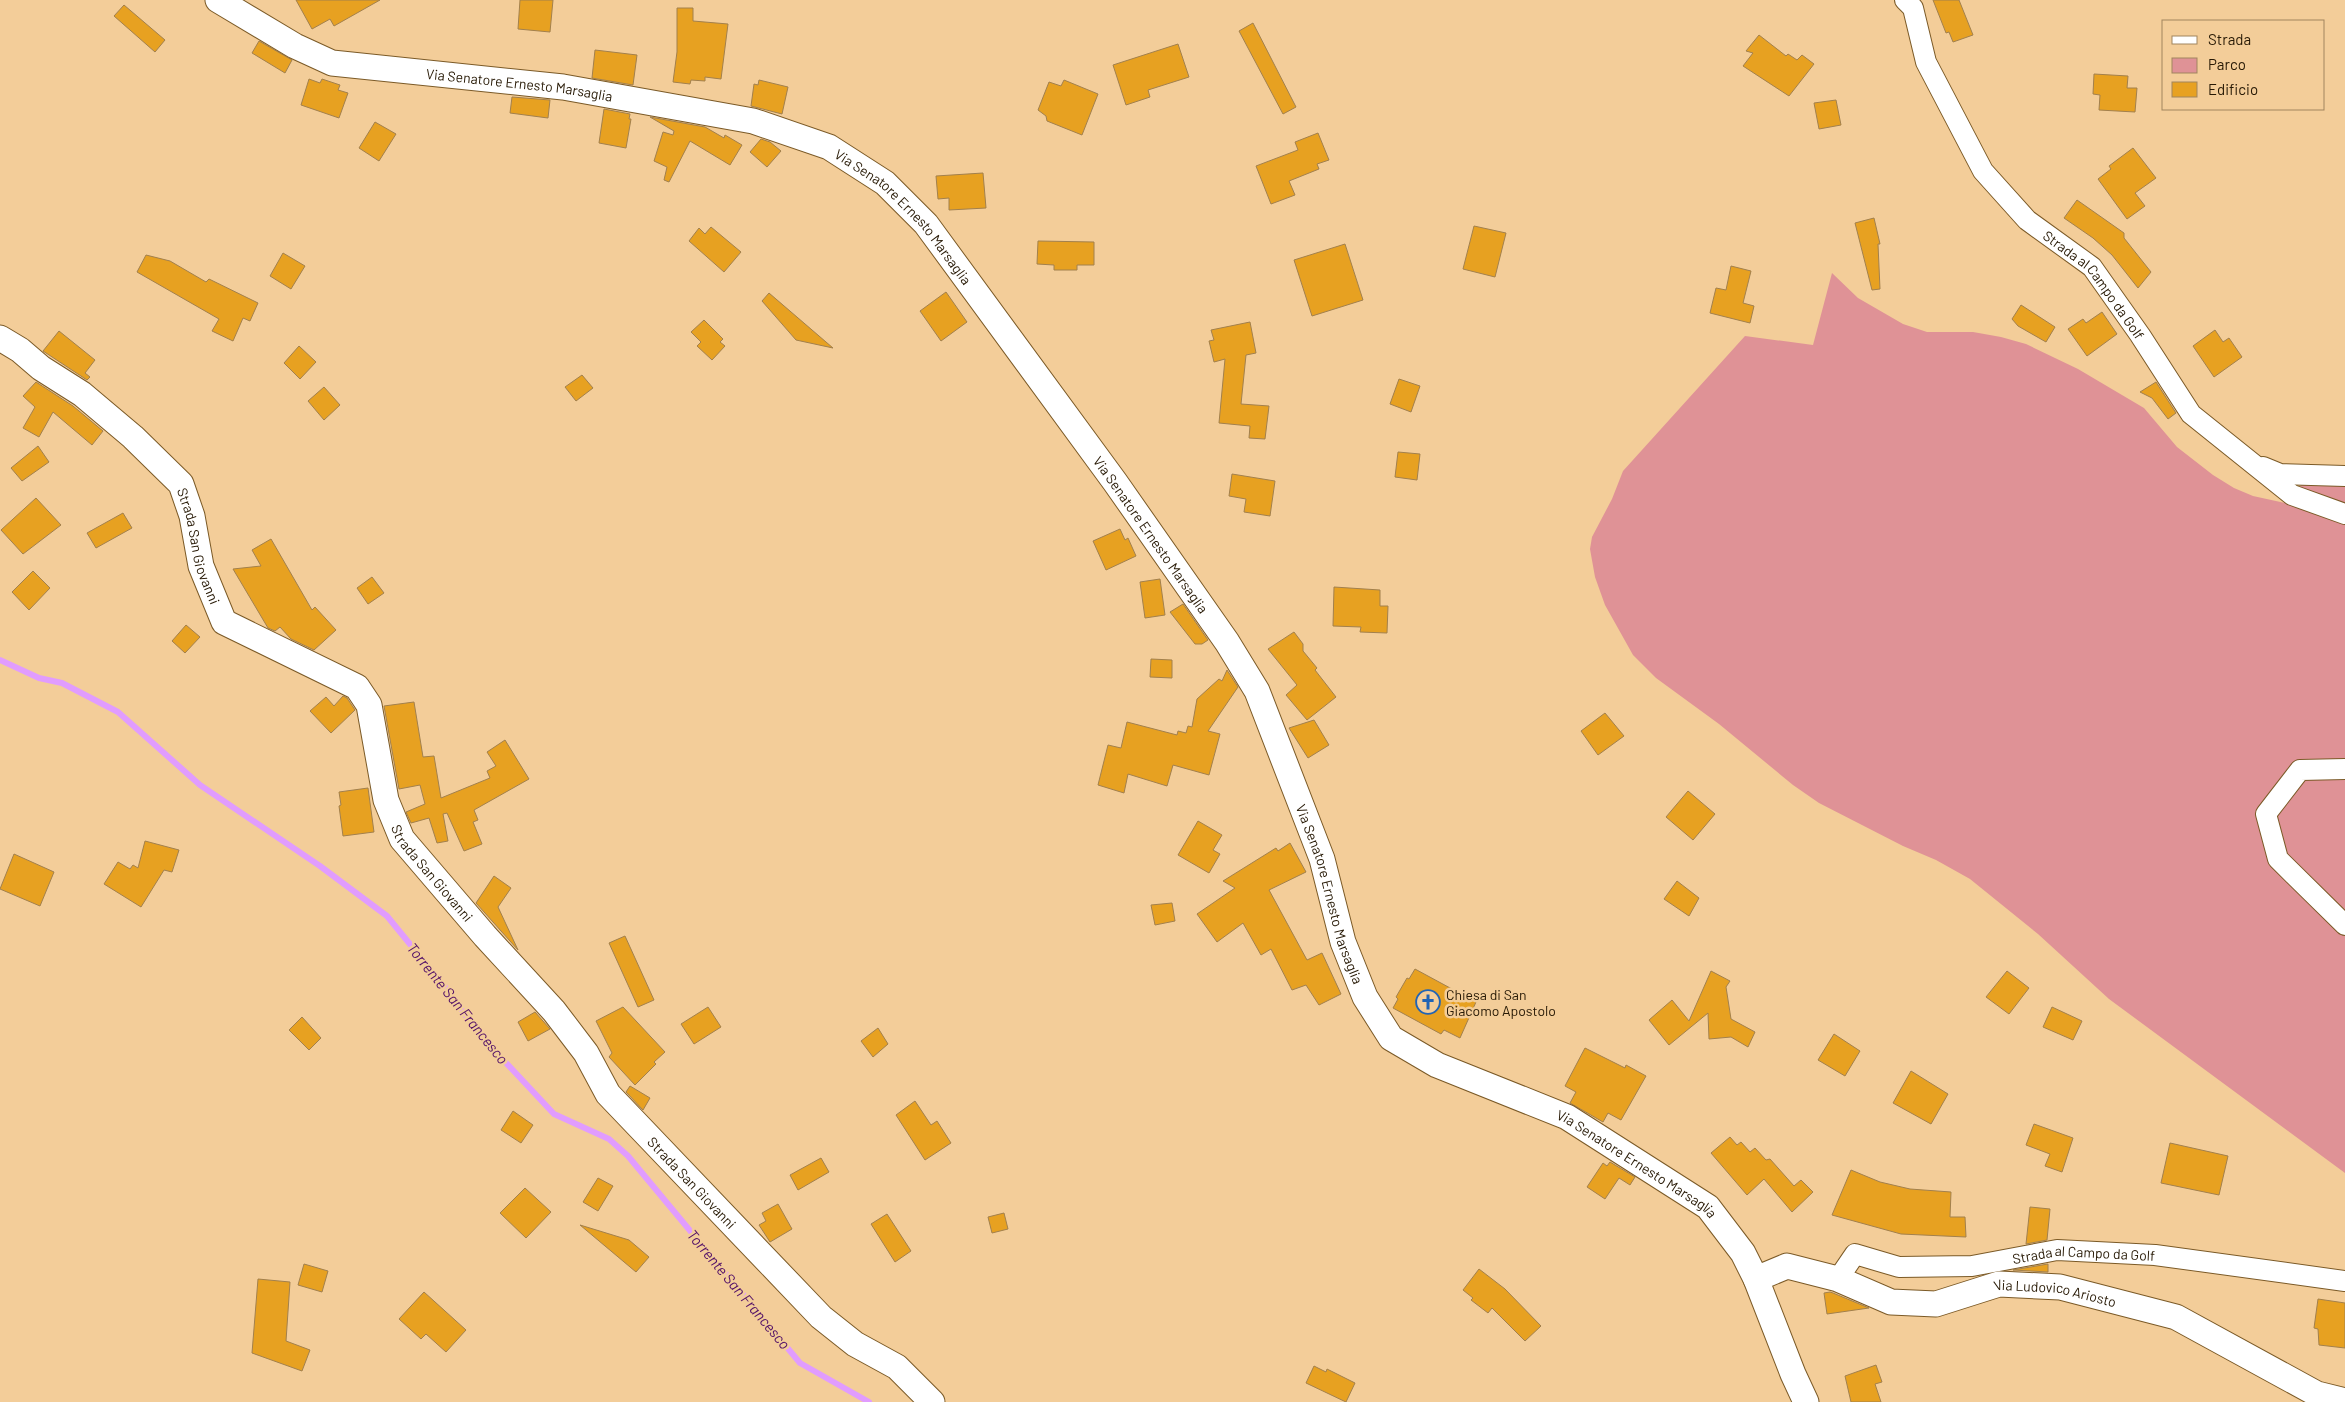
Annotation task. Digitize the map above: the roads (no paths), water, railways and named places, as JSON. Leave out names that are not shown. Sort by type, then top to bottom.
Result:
[{"type":"street","name":"Via Senatore Ernesto Marsaglia","points":[[218,0],[295,46],[332,63],[563,87],[753,121],[830,147],[885,183],[926,224],[1110,474],[1227,642],[1257,691],[1322,859],[1343,942],[1365,997],[1391,1038],[1437,1065],[1567,1117],[1708,1207],[1743,1253],[1756,1279],[1806,1402]]},
{"type":"street","name":"Strada al Campo da Golf","points":[[1905,0],[1913,8],[1926,62],[1983,171],[2027,220],[2092,267],[2140,335],[2191,414],[2292,495],[2345,514]]},
{"type":"street","name":"Strada San Giovanni","points":[[0,338],[20,350],[41,368],[82,394],[134,437],[182,484],[192,516],[201,566],[224,622],[357,687],[369,705],[386,800],[402,839],[485,936],[554,1011],[586,1053],[608,1094],[821,1317],[856,1344],[898,1367],[932,1402]]},
{"type":"street","points":[[2254,464],[2280,474],[2345,476]]},
{"type":"street","points":[[2345,769],[2300,770],[2266,814],[2278,859],[2345,925]]},
{"type":"street","name":"Strada al Campo da Golf","points":[[1838,1280],[1855,1254],[1899,1267],[1972,1266],[2056,1250],[2155,1256],[2345,1281]]},
{"type":"street","name":"Via Ludovico Ariosto","points":[[1756,1279],[1787,1266],[1838,1280],[1891,1302],[1936,1304],[1999,1284],[2060,1287],[2176,1317],[2317,1394],[2345,1401]]},
{"type":"waterway","name":"Torrente San Francesco","points":[[0,660],[39,678],[62,683],[118,712],[200,785],[320,866],[387,916],[445,987],[480,1035],[554,1114],[609,1139],[628,1156],[800,1363],[869,1402]]},
{"type":"place","name":"Chiesa di San Giacomo Apostolo","points":[[1428,1002]]}]
